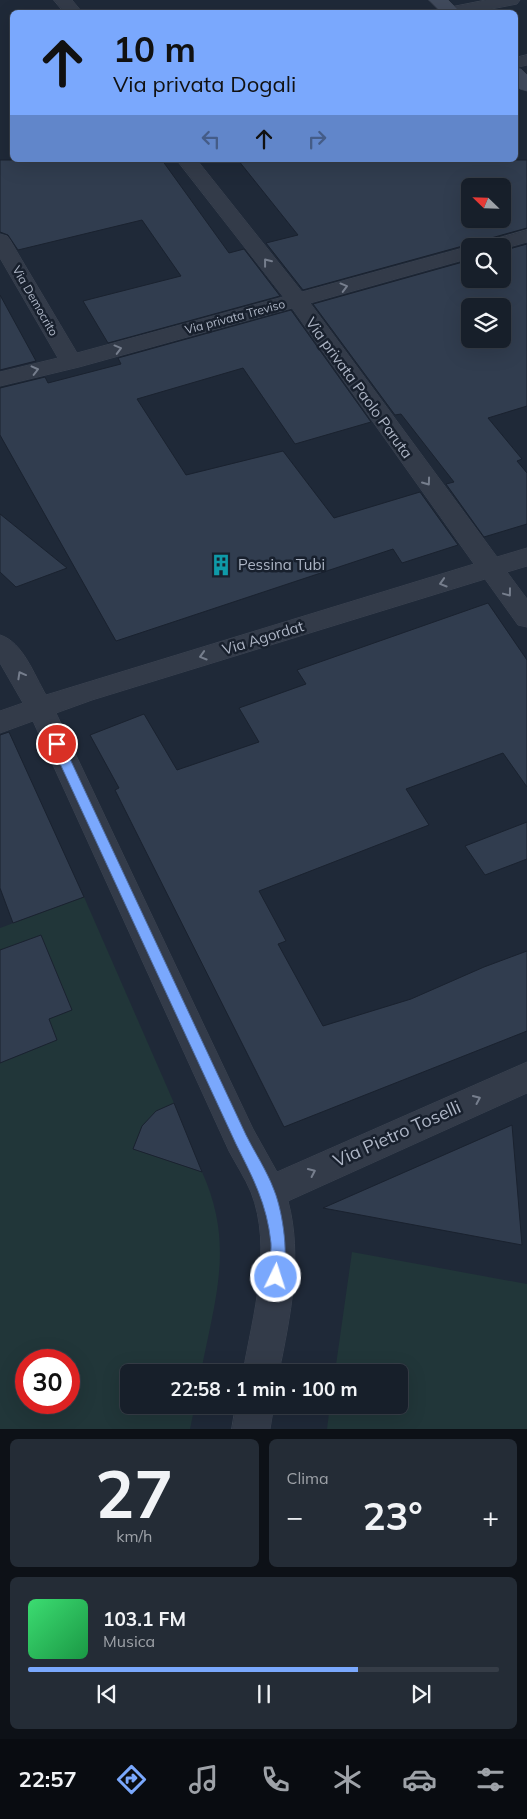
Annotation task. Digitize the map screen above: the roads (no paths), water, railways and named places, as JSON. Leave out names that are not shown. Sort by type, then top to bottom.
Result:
[{"type":"street","points":[[63,0],[71,10]]},
{"type":"street","points":[[438,0],[450,10]]},
{"type":"street","points":[[462,10],[511,0]]},
{"type":"street","points":[[518,76],[527,85]]},
{"type":"street","name":"Via privata Paolo Paruta","points":[[190,162],[296,300],[489,569],[527,618]]},
{"type":"street","points":[[511,241],[527,236]]},
{"type":"street","name":"Via Democrito","points":[[0,240],[71,362]]},
{"type":"street","name":"Via privata Treviso","points":[[0,379],[71,362],[461,254]]},
{"type":"street","name":"Via Agordat","points":[[0,722],[82,692],[527,557]]},
{"type":"street","points":[[0,645],[12,660],[38,708],[241,1140],[268,1193],[278,1244],[275,1288],[262,1364]]},
{"type":"street","name":"Via Pietro Toselli","points":[[268,1193],[527,1077]]},
{"type":"street","points":[[251,1429],[254,1414]]},
{"type":"place","name":"Pessina Tubi","points":[[221,565]]}]
